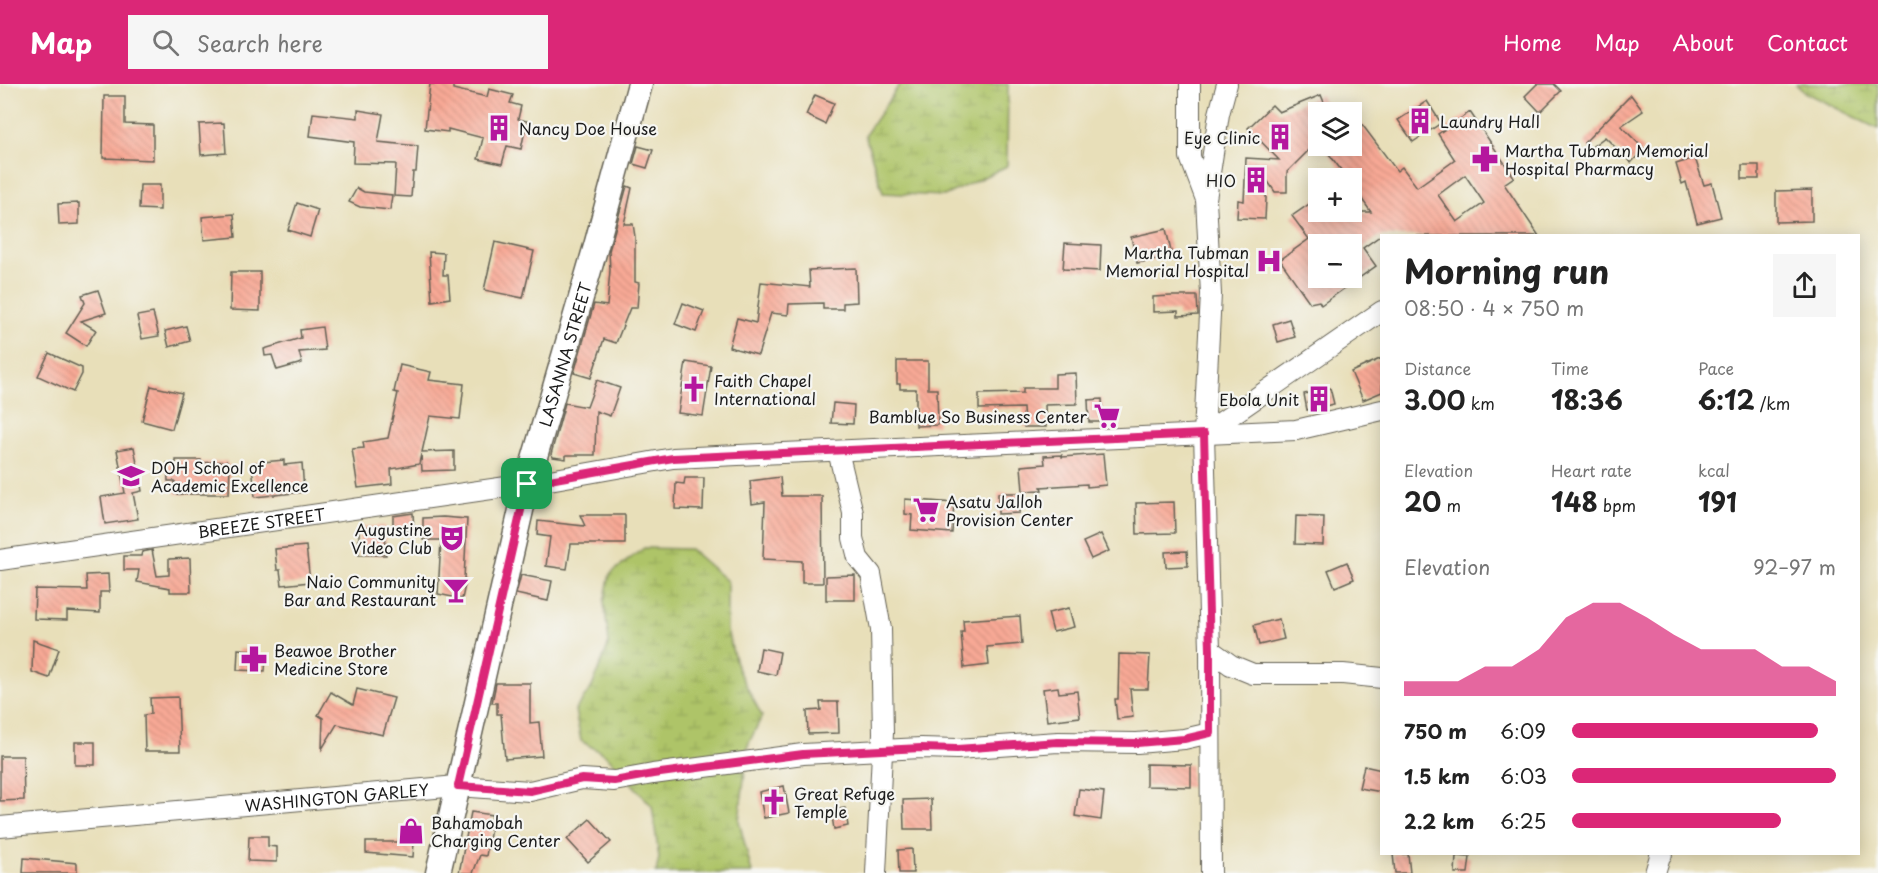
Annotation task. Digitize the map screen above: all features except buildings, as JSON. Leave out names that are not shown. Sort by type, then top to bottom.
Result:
[{"type":"street","name":"LASANNA STREET","points":[[438,873],[527,484],[640,84]]},
{"type":"street","points":[[1190,84],[1190,157],[1206,199]]},
{"type":"street","points":[[1211,873],[1210,650],[1204,434],[1211,294],[1206,199],[1219,114],[1227,84]]},
{"type":"street","points":[[1204,434],[1380,312]]},
{"type":"street","name":"BREEZE STREET","points":[[0,560],[527,484],[673,458],[1296,430],[1380,410]]},
{"type":"street","points":[[837,451],[853,513],[853,538],[858,558],[871,574],[879,614],[882,650],[882,750],[876,873]]},
{"type":"street","points":[[1210,650],[1231,665],[1253,674],[1343,674],[1380,678]]},
{"type":"street","name":"WASHINGTON GARLEY","points":[[0,827],[458,786],[530,791],[582,779],[614,781],[803,754],[957,749],[1058,742],[1137,743],[1184,739],[1210,733]]},
{"type":"street","points":[[1655,873],[1662,855]]},
{"type":"green space","points":[[900,84],[1008,84],[1007,166],[944,196],[883,193],[865,135]]},
{"type":"green space","points":[[1796,84],[1878,84],[1878,129],[1804,92]]},
{"type":"green space","points":[[644,548],[690,549],[727,581],[727,631],[738,670],[762,716],[748,745],[739,821],[752,873],[656,873],[659,858],[652,806],[606,755],[581,741],[575,710],[592,687],[609,643],[604,602],[610,574]]},
{"type":"place","name":"Laundry Hall","points":[[1420,121]]},
{"type":"place","name":"Nancy Doe House","points":[[499,128]]},
{"type":"place","name":"Eye Clinic","points":[[1280,137]]},
{"type":"place","name":"Martha Tubman Memorial Hospital Pharmacy","points":[[1485,159]]},
{"type":"place","name":"HIO","points":[[1256,180]]},
{"type":"place","name":"Martha Tubman Memorial Hospital","points":[[1269,261]]},
{"type":"place","name":"Faith Chapel International","points":[[694,389]]},
{"type":"place","name":"Ebola Unit","points":[[1319,399]]},
{"type":"place","name":"Bamblue So Business Center","points":[[1107,416]]},
{"type":"place","name":"DOH School of Academic Excellence","points":[[131,476]]},
{"type":"place","name":"Asatu Jalloh Provision Center","points":[[926,510]]},
{"type":"place","name":"Augustine Video Club","points":[[452,538]]},
{"type":"place","name":"Naio Community Bar and Restaurant","points":[[456,590]]},
{"type":"place","name":"Beawoe Brother Medicine Store","points":[[254,659]]},
{"type":"place","name":"Great Refuge Temple","points":[[774,802]]},
{"type":"place","name":"Bahamobah Charging Center","points":[[411,831]]},
{"type":"route","points":[[1204,434],[1210,733],[1184,739],[1137,743],[1058,742],[957,749],[921,748],[803,754],[614,781],[582,779],[530,791],[458,786],[527,484],[673,458],[1204,434]]}]
